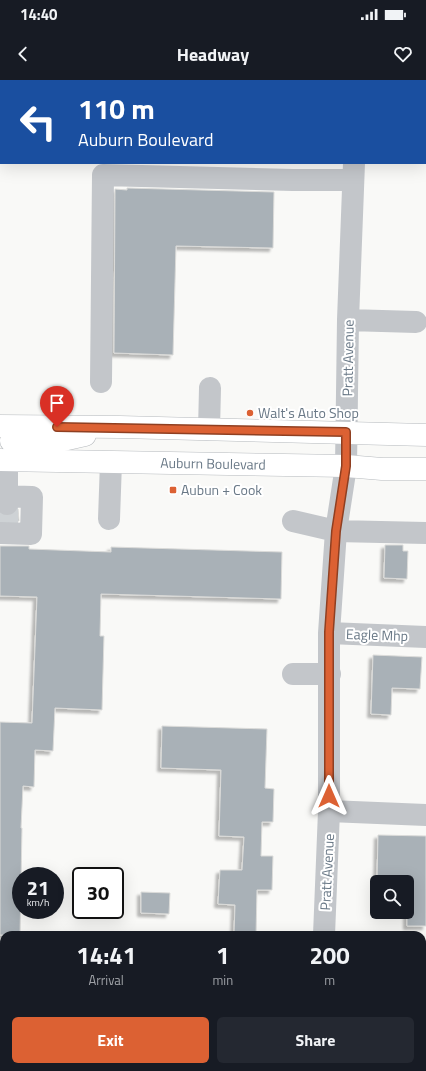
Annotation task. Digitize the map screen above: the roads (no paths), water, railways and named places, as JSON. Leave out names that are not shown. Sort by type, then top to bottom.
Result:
[{"type":"main road","points":[[0,426],[120,427],[426,435]]},
{"type":"main road","points":[[2,454],[120,427]]},
{"type":"main road","name":"Auburn Boulevard","points":[[2,454],[111,462],[346,466],[382,469],[426,469]]},
{"type":"street","name":"Pratt Avenue","points":[[324,931],[329,811],[329,632],[336,531],[346,466],[348,320],[354,171]]},
{"type":"street","points":[[101,382],[103,176],[294,180],[354,171]]},
{"type":"street","points":[[348,320],[416,322]]},
{"type":"street","points":[[209,430],[210,388]]},
{"type":"street","points":[[2,454],[4,499],[32,497],[31,534],[4,531]]},
{"type":"street","points":[[109,519],[111,462]]},
{"type":"street","points":[[293,521],[336,531],[426,533]]},
{"type":"street","name":"Eagle Mhp","points":[[329,632],[426,637]]},
{"type":"street","points":[[293,674],[330,674]]},
{"type":"street","points":[[329,811],[426,815]]},
{"type":"tunnel","points":[[7,504],[7,527]]},
{"type":"place","name":"Walt's Auto Shop","points":[[250,413]]},
{"type":"place","name":"Aubun + Cook","points":[[173,490]]}]
